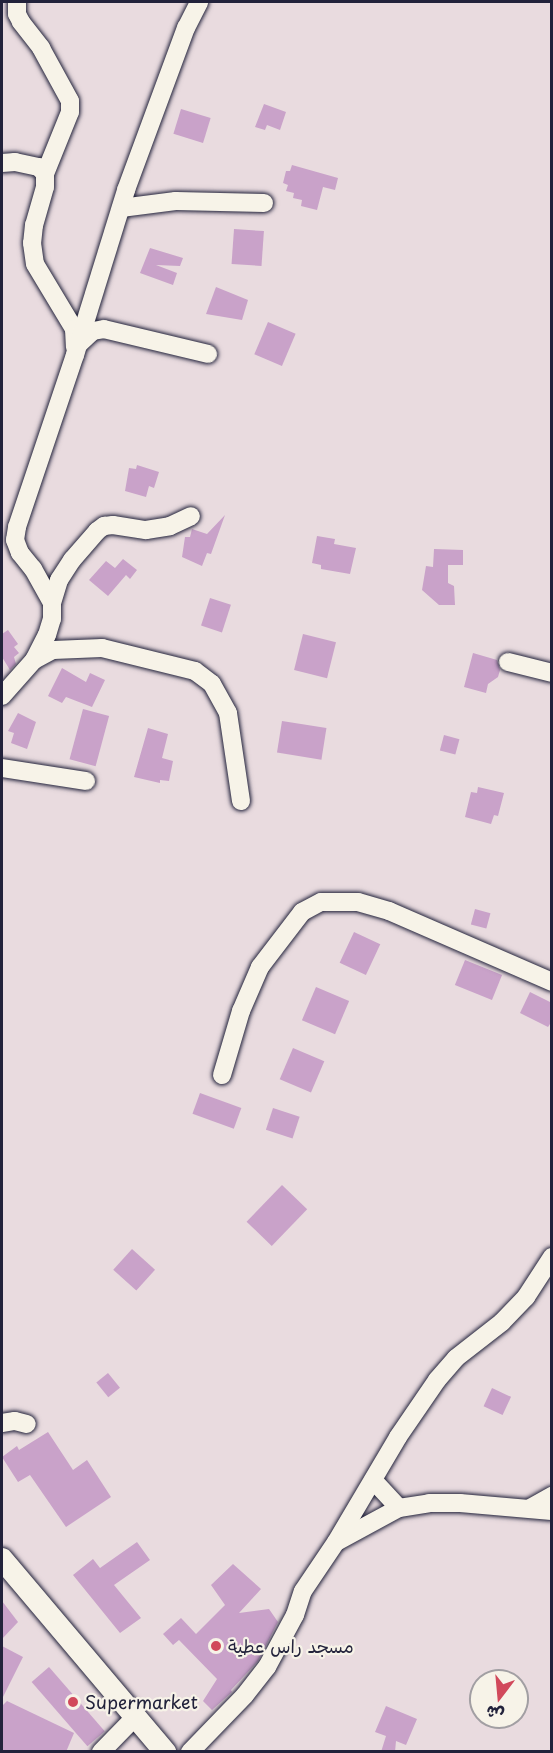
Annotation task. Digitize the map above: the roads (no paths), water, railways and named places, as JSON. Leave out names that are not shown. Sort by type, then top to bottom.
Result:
[{"type":"main road","points":[[2,1559],[165,1752]]},
{"type":"street","points":[[17,2],[17,14],[21,22],[40,48],[70,101],[70,112],[45,174],[45,187],[34,225],[35,264],[74,329],[77,349]]},
{"type":"street","points":[[51,603],[33,569],[20,553],[15,540],[121,208],[186,28],[199,2]]},
{"type":"street","points":[[2,163],[15,162],[39,167],[45,174]]},
{"type":"street","points":[[121,208],[176,201],[264,203]]},
{"type":"street","points":[[77,349],[93,331],[104,329],[208,354]]},
{"type":"street","points":[[2,696],[34,660],[47,635],[52,619],[51,603],[59,580],[72,560],[104,526],[146,530],[170,526],[191,516]]},
{"type":"street","points":[[34,660],[53,650],[102,648],[195,671],[212,684],[228,713],[241,801]]},
{"type":"street","points":[[508,662],[552,673]]},
{"type":"street","points":[[2,768],[86,782]]},
{"type":"street","points":[[222,1075],[241,1011],[260,967],[302,912],[321,902],[358,902],[389,911],[552,982]]},
{"type":"street","points":[[190,1752],[245,1695],[267,1667],[295,1615],[303,1591],[336,1542],[398,1437],[437,1380],[456,1358],[502,1322],[526,1297],[552,1257]]},
{"type":"street","points":[[2,1423],[15,1421],[27,1424]]},
{"type":"street","points":[[373,1480],[399,1508]]},
{"type":"street","points":[[530,1508],[552,1496]]},
{"type":"street","points":[[336,1542],[399,1508],[439,1503],[552,1511]]},
{"type":"street","points":[[101,1752],[136,1716]]},
{"type":"place","name":"مسجد راس عطية","points":[[216,1646]]},
{"type":"place","name":"Supermarket","points":[[73,1702]]}]
